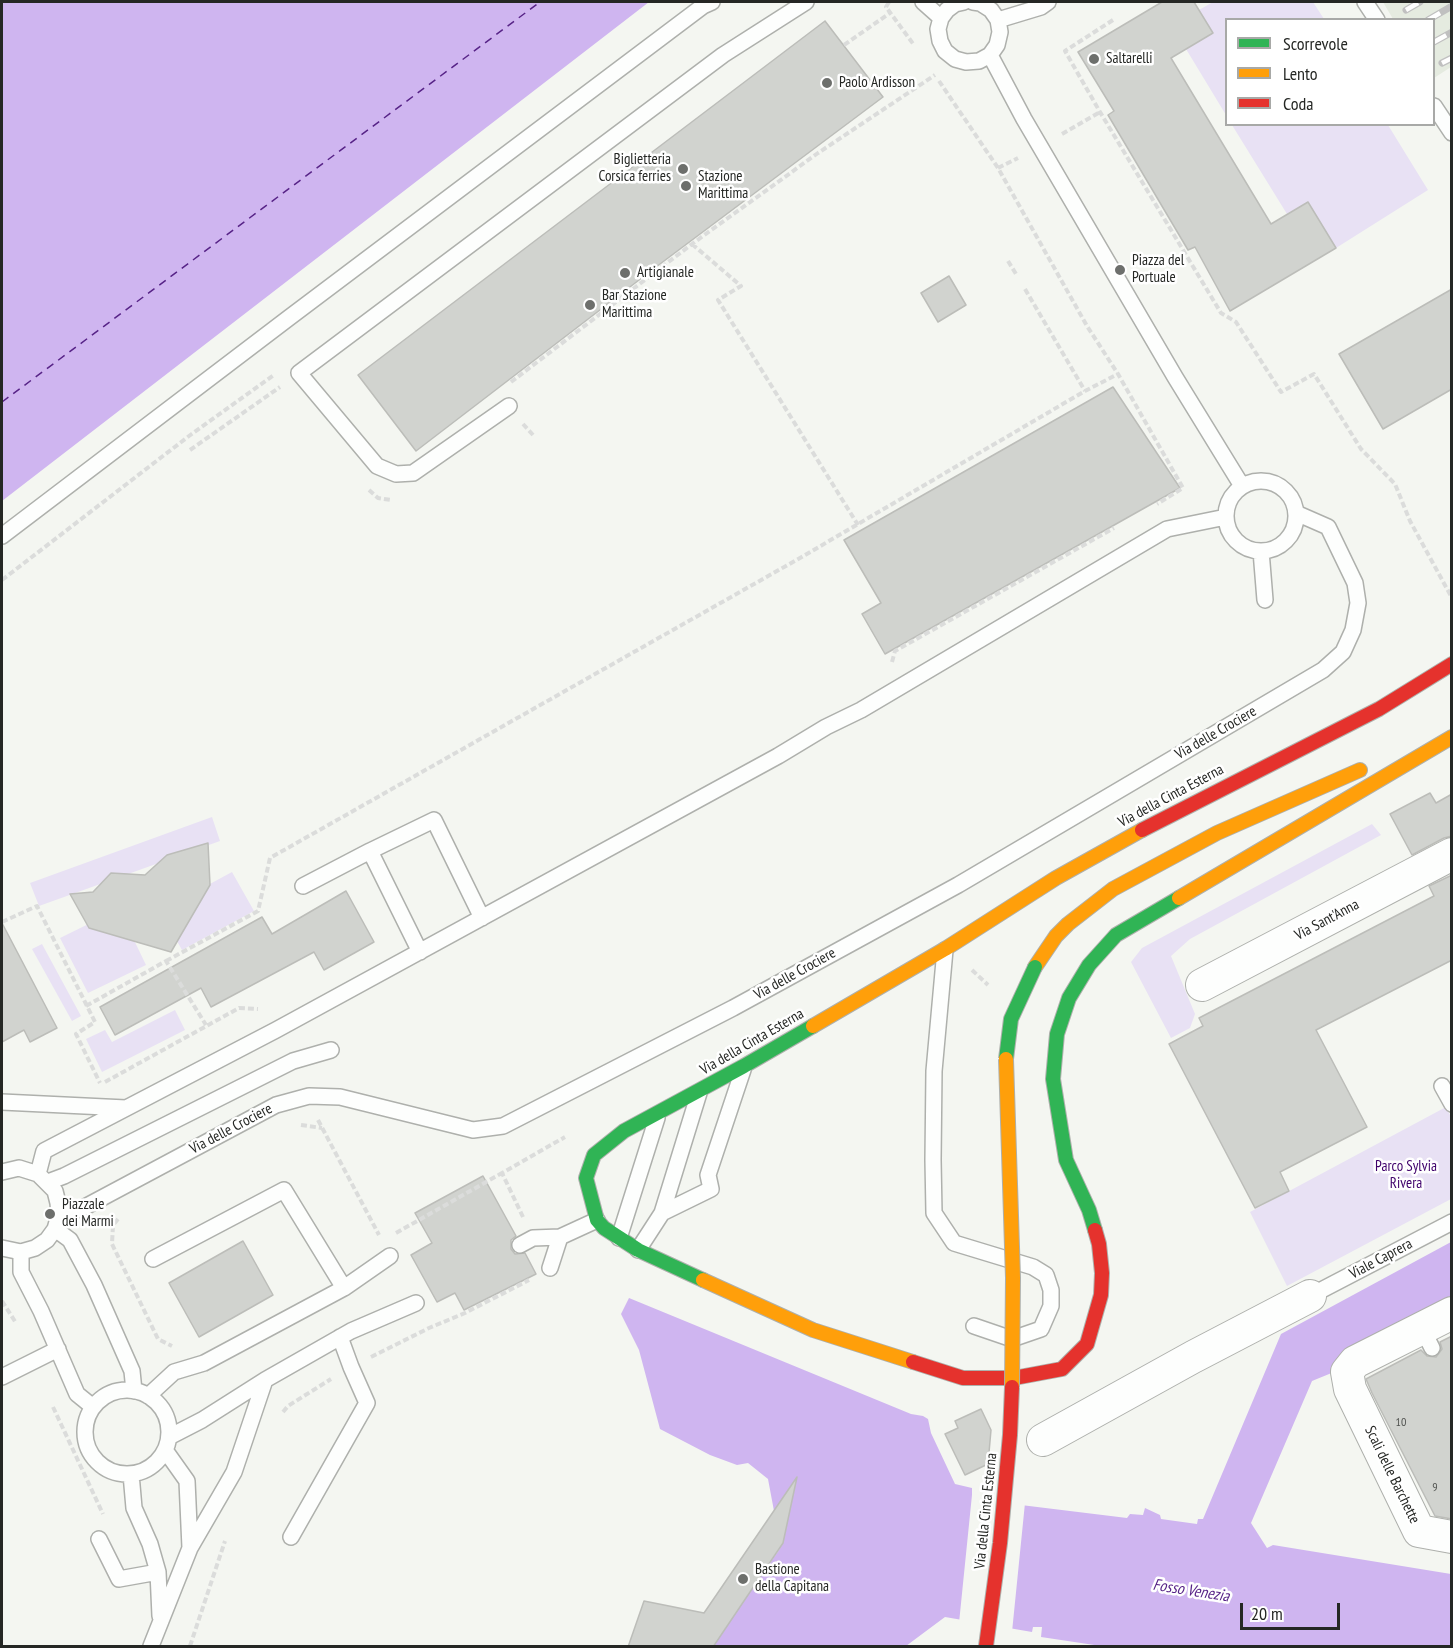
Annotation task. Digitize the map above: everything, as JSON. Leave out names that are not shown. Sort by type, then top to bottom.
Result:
[{"type":"street","name":"Via della Cinta Esterna","points":[[597,1220],[586,1178],[594,1155],[624,1131],[744,1066],[945,949],[1056,878],[1152,824],[1379,708],[1452,664]]},
{"type":"street","name":"Via della Cinta Esterna","points":[[1318,757],[1379,708]]},
{"type":"street","points":[[1394,756],[1452,737]]},
{"type":"street","points":[[597,1220],[604,1228],[638,1250],[813,1330],[963,1378],[1014,1378],[1062,1369],[1087,1344],[1101,1295],[1102,1273],[1099,1244],[1089,1210],[1066,1160],[1053,1079],[1057,1034],[1069,998],[1089,965],[1116,935],[1452,737]]},
{"type":"street","name":"Via della Cinta Esterna","points":[[986,1647],[1001,1532],[1010,1435],[1013,1278],[1006,1055],[1011,1019],[1018,1001],[1035,967],[1056,936],[1089,905],[1113,889],[1217,833],[1373,765]]},
{"type":"street","name":"Via della Cinta Esterna","points":[[1217,833],[1263,798]]},
{"type":"street","name":"Via Sant'Anna","points":[[1202,985],[1452,854]]},
{"type":"street","points":[[1043,1440],[1310,1296]]},
{"type":"street","name":"Scali delle Barchette","points":[[1452,1313],[1427,1338],[1355,1362],[1347,1372],[1350,1389],[1419,1531],[1452,1537]]},
{"type":"lane","points":[[2,536],[365,260],[703,6],[712,2]]},
{"type":"lane","points":[[509,406],[413,473],[396,474],[377,466],[299,373],[723,55],[806,2]]},
{"type":"lane","points":[[923,2],[950,6],[938,29],[940,41],[945,51],[955,59],[966,62],[979,61],[990,55],[997,45],[1000,33],[998,20],[991,10],[974,2]]},
{"type":"lane","points":[[998,20],[1041,7],[1048,2]]},
{"type":"lane","points":[[1365,2],[1376,18]]},
{"type":"lane","points":[[990,55],[1024,118],[1175,377],[1242,486]]},
{"type":"lane","points":[[1435,108],[1452,133]]},
{"type":"lane","points":[[1256,481],[1271,482],[1284,489],[1293,502],[1296,513],[1294,527],[1287,540],[1275,548],[1261,551],[1248,549],[1236,541],[1229,530],[1226,517],[1230,500],[1242,486],[1256,481]]},
{"type":"lane","name":"Via delle Crociere","points":[[57,1222],[276,1105],[309,1096],[340,1097],[473,1130],[503,1126],[733,1008],[958,885],[1323,670],[1343,652],[1353,630],[1358,603],[1355,583],[1328,527],[1296,513]]},
{"type":"lane","points":[[43,1178],[44,1151],[276,1030],[861,710],[1167,529],[1226,517]]},
{"type":"lane","points":[[1261,551],[1265,600]]},
{"type":"lane","points":[[303,886],[434,820],[482,918]]},
{"type":"lane","points":[[370,851],[420,951]]},
{"type":"lane","points":[[945,949],[934,1071],[934,1213],[954,1243],[1033,1267],[1046,1275],[1052,1290],[1051,1306],[1041,1329],[1012,1339],[974,1326]]},
{"type":"lane","points":[[43,1178],[64,1176],[293,1061],[331,1050]]},
{"type":"lane","points":[[662,1213],[711,1189],[708,1175],[744,1066]]},
{"type":"lane","points":[[1442,1086],[1452,1104]]},
{"type":"lane","points":[[638,1250],[662,1213],[700,1090]]},
{"type":"lane","points":[[2,1102],[126,1108]]},
{"type":"lane","points":[[619,1238],[658,1112]]},
{"type":"lane","points":[[2,1172],[19,1168],[43,1178],[55,1191],[58,1203],[57,1222],[47,1240],[35,1248],[21,1252],[2,1248]]},
{"type":"lane","points":[[153,1259],[284,1190],[344,1288]]},
{"type":"lane","points":[[520,1245],[533,1238],[560,1237],[597,1220]]},
{"type":"lane","points":[[57,1222],[70,1240],[94,1285],[141,1393]]},
{"type":"lane","name":"Viale Caprera","points":[[1310,1296],[1452,1222]]},
{"type":"lane","points":[[550,1268],[560,1237]]},
{"type":"lane","points":[[21,1252],[21,1272],[77,1394],[93,1407]]},
{"type":"lane","points":[[141,1393],[174,1372],[204,1363],[344,1288],[390,1256]]},
{"type":"lane","points":[[167,1443],[265,1380],[340,1338],[416,1302]]},
{"type":"lane","points":[[291,1537],[367,1403],[340,1338]]},
{"type":"lane","points":[[2,1377],[58,1349]]},
{"type":"lane","points":[[150,1647],[190,1548],[234,1472],[265,1380]]},
{"type":"lane","points":[[122,1390],[141,1393],[158,1403],[165,1413],[168,1424],[167,1443],[157,1462],[145,1470],[130,1474],[117,1473],[104,1467],[94,1458],[85,1433],[87,1419],[93,1407],[111,1393],[122,1390]]},
{"type":"lane","points":[[167,1443],[188,1481],[190,1548]]},
{"type":"lane","points":[[130,1474],[134,1508],[150,1544],[158,1572],[160,1621]]},
{"type":"lane","points":[[99,1539],[119,1579],[158,1572]]},
{"type":"path","points":[[889,2],[886,7],[916,48]]},
{"type":"path","points":[[844,45],[890,13]]},
{"type":"path","points":[[1113,20],[1065,51],[1100,112],[1221,313],[1236,322],[1281,392],[1314,374],[1361,449],[1395,484],[1410,521],[1452,598]]},
{"type":"path","points":[[929,66],[998,168],[1087,326],[1118,374],[1183,488],[1173,495]]},
{"type":"path","points":[[533,435],[498,392],[692,244],[819,153],[936,75]]},
{"type":"path","points":[[692,244],[741,286],[718,300],[858,525]]},
{"type":"path","points":[[1008,261],[1016,273]]},
{"type":"path","points":[[1025,289],[1086,391]]},
{"type":"path","points":[[2,580],[189,436],[282,370]]},
{"type":"path","points":[[86,1006],[258,912],[270,858],[858,525],[1118,374]]},
{"type":"path","points":[[2,920],[37,906],[95,1022],[76,1034],[100,1084]]},
{"type":"path","points":[[166,961],[206,1025]]},
{"type":"path","points":[[392,1235],[502,1173]]},
{"type":"path","points":[[2,1300],[16,1322],[59,1422],[108,1524]]},
{"type":"shaded area","points":[[1383,2],[1451,2],[1451,67],[1435,77],[1435,18],[1392,18]]},
{"type":"green space","points":[[1213,2],[1313,2],[1323,18],[1225,18],[1225,113],[1186,49],[1213,33],[1199,10]]},
{"type":"green space","points":[[1233,126],[1389,126],[1428,190],[1336,248],[1308,202],[1287,214]]},
{"type":"green space","points":[[212,817],[220,841],[39,906],[30,883]]},
{"type":"green space","points":[[1372,824],[1381,835],[1190,939],[1171,956],[1195,1014],[1190,1028],[1171,1038],[1131,962],[1142,948]]},
{"type":"green space","points":[[232,872],[254,911],[182,950],[160,911]]},
{"type":"green space","points":[[119,909],[146,965],[88,993],[60,938]]},
{"type":"green space","points":[[42,944],[81,1016],[72,1021],[32,949]]},
{"type":"green space","points":[[175,1010],[185,1030],[102,1072],[86,1039],[105,1030],[112,1042]]},
{"type":"green space","name":"Parco Sylvia Rivera","points":[[1446,1107],[1451,1117],[1451,1199],[1287,1286],[1250,1212]]},
{"type":"water","points":[[2,2],[649,2],[2,501]]},
{"type":"water","name":"Fosso Venezia","points":[[1451,1242],[1451,1296],[1340,1356],[1334,1372],[1312,1381],[1251,1523],[1267,1548],[1273,1545],[1451,1574],[1451,1646],[1101,1646],[1041,1637],[1042,1627],[1033,1627],[1032,1632],[945,1617],[906,1646],[713,1646],[779,1550],[785,1534],[784,1526],[774,1511],[768,1479],[748,1463],[737,1465],[710,1455],[660,1429],[639,1350],[621,1314],[629,1298],[911,1414],[923,1416],[928,1419],[931,1433],[955,1484],[972,1488],[972,1499],[1127,1518],[1130,1514],[1143,1515],[1145,1508],[1160,1515],[1161,1519],[1197,1524],[1198,1519],[1203,1519],[1281,1334]]},
{"type":"pier","points":[[973,1485],[975,1497],[1025,1503],[1012,1632],[959,1623]]},
{"type":"building","points":[[1162,2],[1194,2],[1213,33],[1171,58],[1271,224],[1308,202],[1336,248],[1230,311],[1195,247],[1188,250],[1108,115],[1114,111],[1078,52]]},
{"type":"building","name":"Stazione Marittima","points":[[825,21],[883,97],[416,451],[358,375]]},
{"type":"building","points":[[949,276],[966,305],[938,322],[921,293]]},
{"type":"building","points":[[1452,289],[1452,389],[1383,429],[1339,354]]},
{"type":"building","points":[[1113,387],[1180,488],[885,654],[862,614],[881,603],[844,540]]},
{"type":"building","points":[[1430,793],[1436,803],[1452,794],[1452,836],[1412,855],[1390,814]]},
{"type":"building","points":[[208,843],[210,885],[171,952],[89,928],[70,894],[93,892],[111,873],[145,875],[167,855]]},
{"type":"building","points":[[1452,875],[1452,960],[1316,1030],[1367,1127],[1280,1172],[1289,1191],[1255,1208],[1169,1044],[1203,1026],[1199,1018],[1434,896],[1429,886]]},
{"type":"building","points":[[346,891],[374,942],[324,970],[314,952],[211,1007],[201,988],[115,1035],[100,1007],[262,917],[272,934]]},
{"type":"building","points":[[2,923],[57,1028],[30,1042],[24,1030],[2,1042]]},
{"type":"building","points":[[483,1176],[516,1236],[511,1240],[511,1249],[515,1254],[525,1253],[536,1274],[464,1310],[455,1293],[437,1302],[411,1255],[432,1243],[415,1213]]},
{"type":"building","points":[[243,1241],[273,1295],[199,1337],[169,1283]]},
{"type":"building","points":[[1452,1336],[1452,1519],[1435,1516],[1366,1379],[1421,1350],[1427,1356],[1436,1357],[1442,1349],[1440,1342]]},
{"type":"building","points":[[981,1409],[991,1430],[988,1464],[965,1475],[945,1434],[958,1428],[955,1421]]},
{"type":"building","name":"Bastione della Capitana","points":[[797,1477],[783,1543],[713,1647],[628,1647],[644,1601],[704,1613]]},
{"type":"ferry route","points":[[2,402],[540,2]]},
{"type":"railway","points":[[1406,10],[1420,2]]},
{"type":"railway","points":[[1431,18],[1452,6]]},
{"type":"railway","points":[[1435,41],[1452,32]]},
{"type":"railway","points":[[1442,63],[1452,58]]},
{"type":"traffic: fast","points":[[1095,1230],[1089,1210],[1066,1160],[1053,1079],[1057,1034],[1069,998],[1089,965],[1116,935],[1179,898]]},
{"type":"traffic: fast","points":[[1006,1059],[1011,1019],[1035,967]]},
{"type":"traffic: fast","points":[[703,1280],[638,1250],[604,1228],[597,1220],[586,1178],[594,1155],[624,1131],[813,1026]]},
{"type":"traffic: slow","points":[[1179,898],[1452,737]]},
{"type":"traffic: slow","points":[[1035,967],[1056,936],[1113,889],[1217,833],[1360,770]]},
{"type":"traffic: slow","points":[[813,1026],[945,949],[1056,878],[1142,830]]},
{"type":"traffic: slow","points":[[1006,1059],[1013,1278],[1012,1387]]},
{"type":"traffic: slow","points":[[703,1280],[813,1330],[913,1362]]},
{"type":"traffic: jam","points":[[1142,830],[1379,709],[1452,664]]},
{"type":"traffic: jam","points":[[913,1362],[963,1378],[1014,1378],[1062,1369],[1087,1344],[1101,1295],[1102,1273],[1095,1230]]},
{"type":"traffic: jam","points":[[986,1646],[1000,1543],[1012,1387]]},
{"type":"place","name":"Saltarelli","points":[[1094,59]]},
{"type":"place","name":"Paolo Ardisson","points":[[827,83]]},
{"type":"place","name":"Biglietteria Corsica ferries","points":[[683,169]]},
{"type":"place","name":"Stazione Marittima","points":[[686,186]]},
{"type":"place","name":"Piazza del Portuale","points":[[1120,270]]},
{"type":"place","name":"Artigianale","points":[[625,273]]},
{"type":"place","name":"Bar Stazione Marittima","points":[[590,305]]},
{"type":"place","name":"Piazzale dei Marmi","points":[[50,1214]]},
{"type":"place","name":"Bastione della Capitana","points":[[743,1579]]}]
